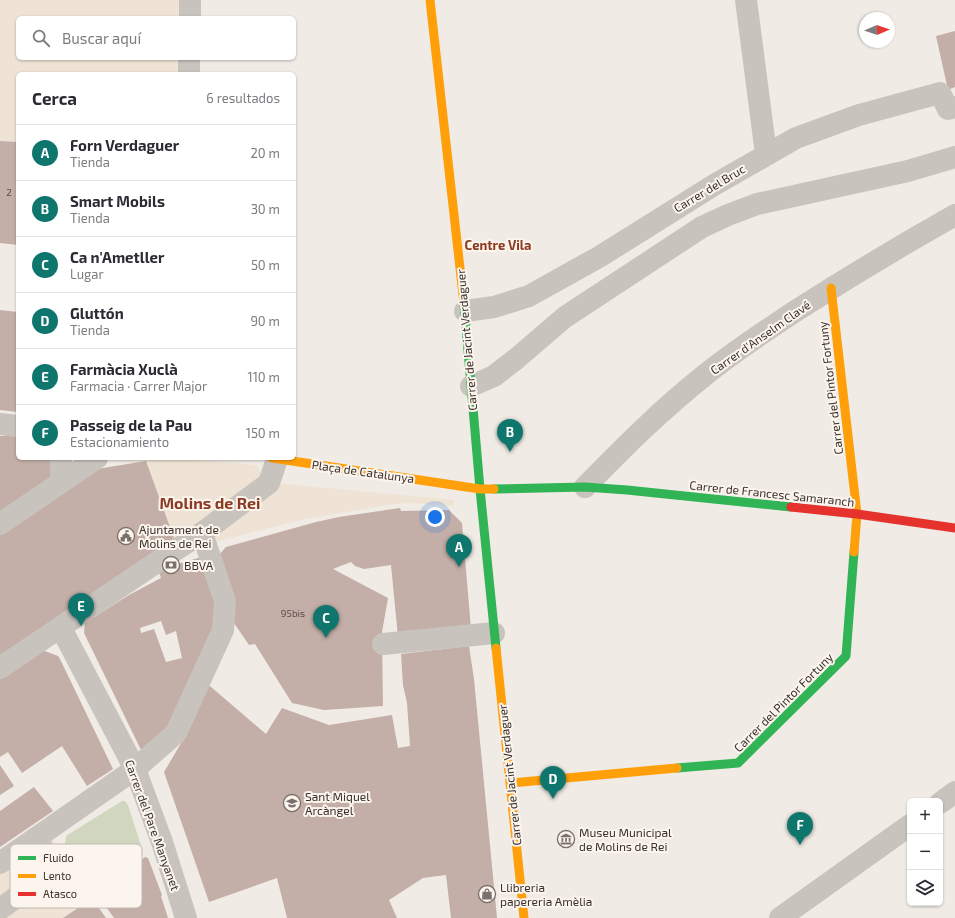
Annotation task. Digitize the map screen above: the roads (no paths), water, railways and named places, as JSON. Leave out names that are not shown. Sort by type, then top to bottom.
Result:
[{"type":"street","points":[[190,0],[190,16]]},
{"type":"street","name":"Carrer de Jacint Verdaguer","points":[[430,0],[465,311],[480,489],[524,918]]},
{"type":"street","points":[[746,0],[766,154]]},
{"type":"street","points":[[189,60],[189,72]]},
{"type":"street","name":"Carrer del Bruc","points":[[465,311],[494,307],[529,296],[599,257],[714,185],[796,138],[858,115],[947,100]]},
{"type":"street","points":[[471,386],[494,376],[516,359],[565,316],[702,228],[728,215],[757,204],[908,171],[955,157]]},
{"type":"street","name":"Carrer d'Anselm Clavé","points":[[585,487],[616,454],[664,409],[745,344],[899,246],[955,215]]},
{"type":"street","name":"Carrer del Pintor Fortuny","points":[[511,783],[738,764],[846,656],[857,514],[831,288]]},
{"type":"street","points":[[497,383],[514,372],[516,359]]},
{"type":"street","points":[[0,424],[16,426]]},
{"type":"street","points":[[61,460],[61,476],[84,460]]},
{"type":"street","points":[[0,524],[94,460]]},
{"type":"street","name":"Plaça de Catalunya","points":[[0,668],[202,533],[269,483],[274,460]]},
{"type":"street","name":"Plaça de Catalunya","points":[[287,460],[480,489],[585,487]]},
{"type":"street","name":"Carrer de Francesc Samaranch","points":[[585,487],[857,514],[955,528]]},
{"type":"street","points":[[27,844],[135,769],[176,733],[223,630],[225,601],[202,533]]},
{"type":"street","name":"Carrer del Pare Manyanet","points":[[61,628],[135,769],[162,842],[186,918]]},
{"type":"street","points":[[383,644],[494,633]]},
{"type":"street","points":[[943,801],[955,792]]},
{"type":"street","points":[[780,918],[907,827]]},
{"type":"street","points":[[36,838],[40,844]]},
{"type":"street","points":[[0,863],[10,856]]},
{"type":"street","points":[[0,909],[10,902]]},
{"type":"place","name":"Smart Mobils","points":[[510,452]]},
{"type":"place","name":"Ajuntament de Molins de Rei","points":[[126,536]]},
{"type":"place","name":"BBVA","points":[[171,565]]},
{"type":"place","name":"Forn Verdaguer","points":[[459,567]]},
{"type":"place","name":"Farmàcia Xuclà","points":[[81,626]]},
{"type":"place","name":"Ca n'Ametller","points":[[326,638]]},
{"type":"place","name":"Gluttón","points":[[553,799]]},
{"type":"place","name":"Sant Miquel Arcàngel","points":[[292,803]]},
{"type":"place","name":"Museu Municipal de Molins de Rei","points":[[566,839]]},
{"type":"place","name":"Passeig de la Pau","points":[[800,845]]},
{"type":"place","name":"Llibreria papereria Amèlia","points":[[487,894]]},
{"type":"district","name":"Centre Vila","points":[[498,245]]},
{"type":"district","name":"Molins de Rei","points":[[210,502]]}]
